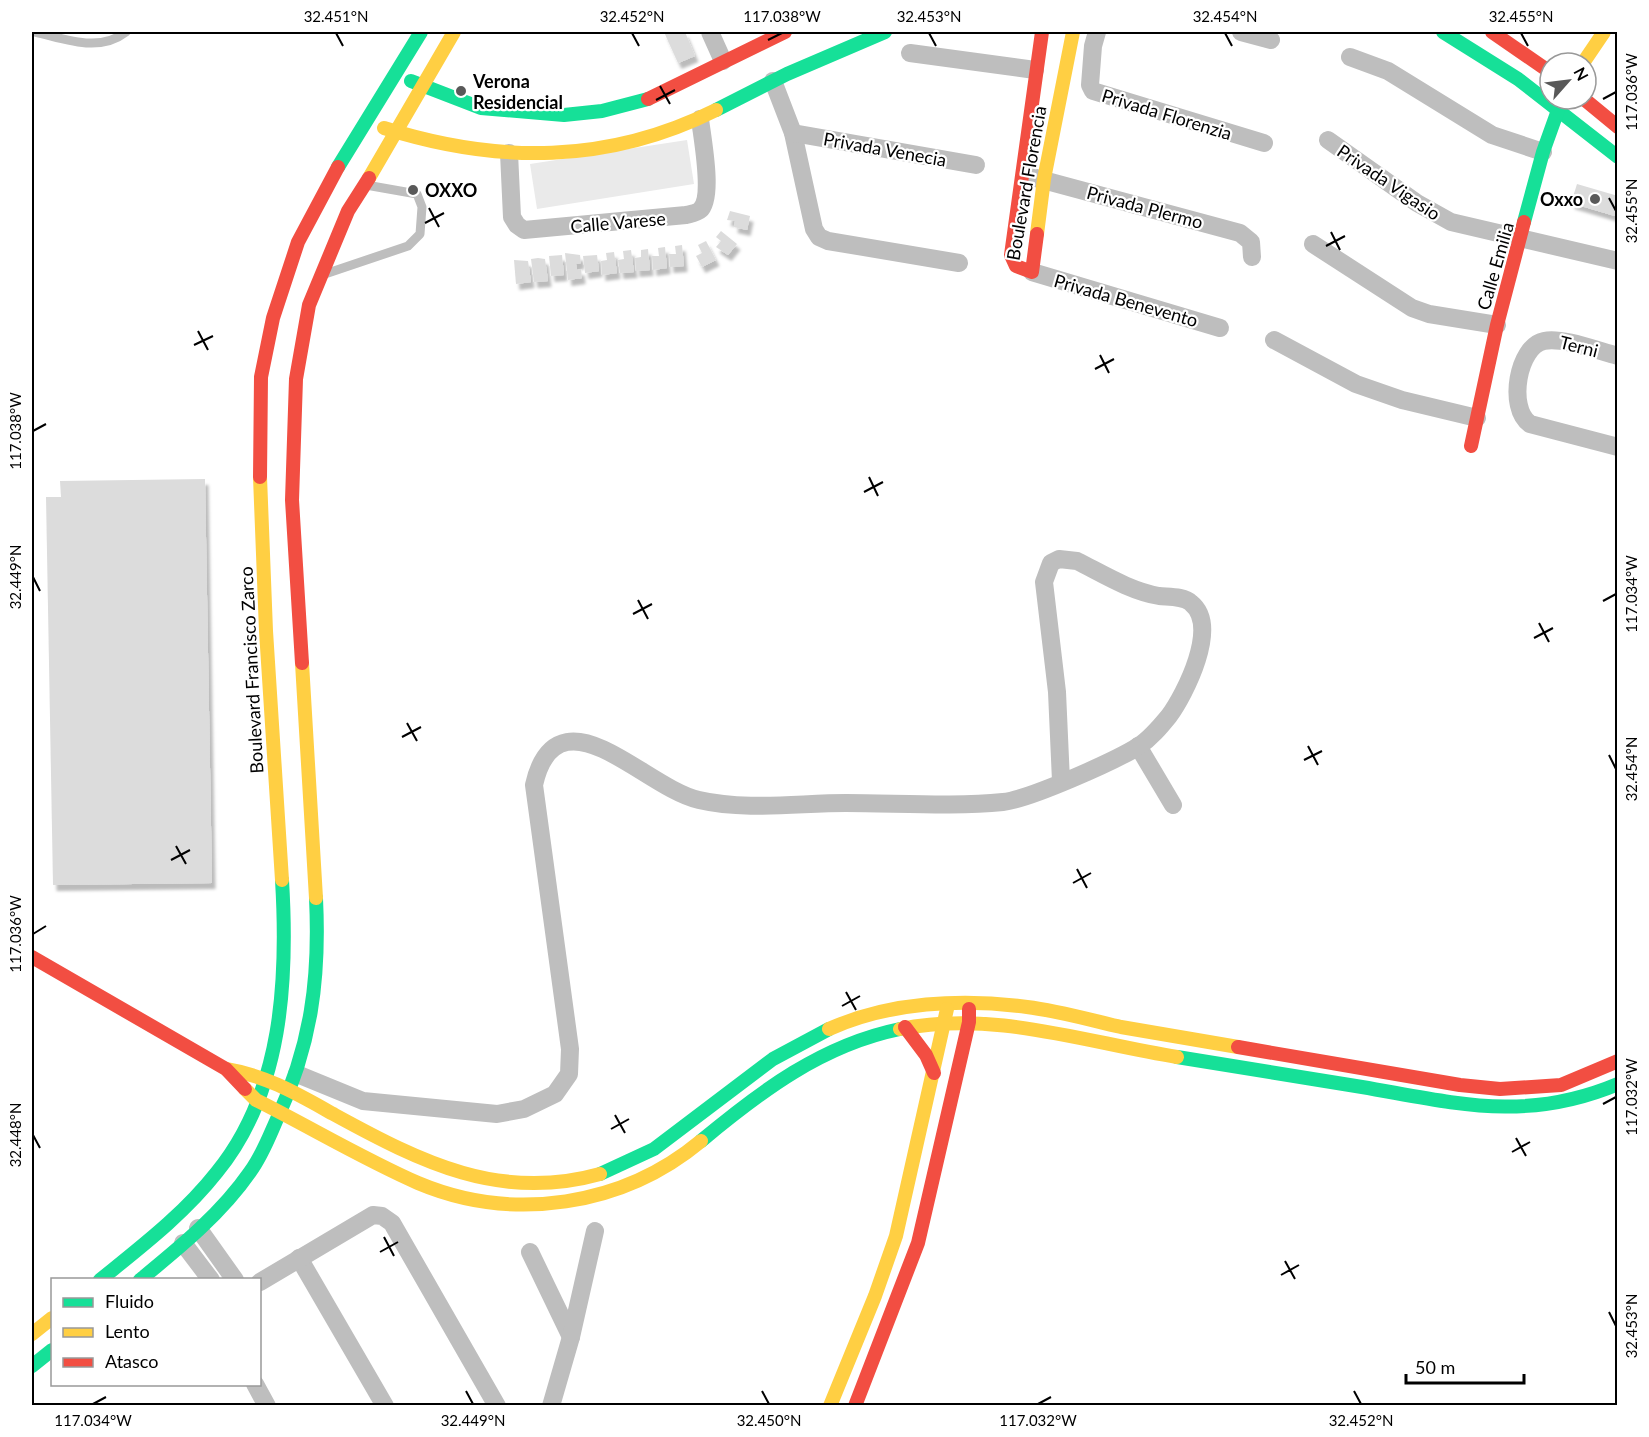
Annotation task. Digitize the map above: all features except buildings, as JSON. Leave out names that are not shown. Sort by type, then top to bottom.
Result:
[{"type":"street","name":"Boulevard Francisco Zarco","points":[[102,1278],[160,1231],[198,1195],[225,1162],[247,1124],[278,1034],[286,969],[286,943],[265,619],[259,455],[261,377],[273,318],[298,242],[365,121],[421,32]]},
{"type":"street","points":[[142,1278],[183,1243],[246,1178],[281,1113],[309,1040],[318,967],[292,500],[293,430],[303,333],[320,276],[348,211],[397,133],[454,32]]},
{"type":"street","points":[[710,32],[723,61]]},
{"type":"street","points":[[395,75],[482,108],[564,115],[602,111],[650,99],[785,32]]},
{"type":"street","points":[[365,121],[397,133],[464,148],[508,153],[611,147],[643,141],[700,119],[773,81],[885,32]]},
{"type":"street","name":"Boulevard Florencia","points":[[1042,32],[1011,255],[1016,266],[1032,272],[1044,179],[1072,37]]},
{"type":"street","points":[[1241,32],[1271,40]]},
{"type":"street","points":[[1443,32],[1538,91]]},
{"type":"street","points":[[1492,32],[1538,64]]},
{"type":"street","points":[[1588,51],[1595,35]]},
{"type":"street","points":[[1072,37],[1095,39]]},
{"type":"street","name":"Privada Florenzia","points":[[1095,39],[1090,86],[1099,94],[1264,143]]},
{"type":"street","points":[[909,53],[1035,70]]},
{"type":"street","points":[[1350,57],[1388,71],[1492,135],[1543,152]]},
{"type":"street","name":"Privada Venecia","points":[[773,81],[793,133],[814,229],[819,237],[828,241],[959,263]]},
{"type":"street","name":"Calle Emilia","points":[[1471,446],[1490,369],[1497,325],[1522,238],[1543,152],[1558,111]]},
{"type":"street","points":[[1567,111],[1617,157]]},
{"type":"street","points":[[1598,111],[1617,127]]},
{"type":"street","name":"Calle Varese","points":[[508,153],[512,217],[524,230],[686,215],[699,210],[705,201],[707,188],[700,119]]},
{"type":"street","name":"Privada Venecia","points":[[793,133],[976,165]]},
{"type":"street","name":"Privada Vigasio","points":[[1328,140],[1417,203],[1451,222],[1617,261]]},
{"type":"street","name":"Privada Plermo","points":[[1021,175],[1044,179],[1240,233],[1251,242],[1252,257]]},
{"type":"street","points":[[1313,244],[1412,308],[1429,314],[1497,325]]},
{"type":"street","name":"Privada Benevento","points":[[1032,272],[1220,328]]},
{"type":"street","points":[[1274,340],[1367,388],[1402,400],[1478,418]]},
{"type":"street","name":"Terni","points":[[1520,375],[1530,351],[1542,341],[1552,340],[1617,356]]},
{"type":"street","points":[[1490,369],[1520,375],[1516,402],[1523,420],[1539,428],[1617,447]]},
{"type":"street","points":[[226,1069],[260,1088],[294,1082],[363,1101],[497,1114],[524,1109],[555,1094],[568,1074],[570,1048],[534,784],[539,764],[550,751],[565,742],[579,742],[611,754],[677,793],[725,804],[1005,802],[1061,781],[1138,746],[1156,732],[1179,702],[1197,664],[1201,634],[1197,611],[1186,599],[1150,594],[1077,561],[1059,559],[1051,563],[1044,582],[1057,692],[1061,781]]},
{"type":"street","points":[[1138,746],[1173,805]]},
{"type":"street","points":[[32,957],[260,1088],[281,1113],[419,1183],[453,1194],[494,1203],[550,1204],[589,1199],[654,1174],[689,1151],[756,1095],[815,1058],[848,1044],[905,1027],[969,1022],[1015,1025],[1116,1046],[1488,1108],[1545,1107],[1592,1095],[1617,1084]]},
{"type":"street","points":[[294,1082],[421,1161],[458,1175],[496,1183],[549,1184],[585,1179],[645,1157],[686,1128],[744,1080],[806,1041],[876,1011],[969,1002],[1017,1005],[1119,1026],[1467,1086],[1543,1088],[1572,1080],[1617,1061]]},
{"type":"street","points":[[855,1406],[918,1243],[969,1022],[969,1002]]},
{"type":"street","points":[[830,1406],[887,1266],[902,1212],[946,1023],[948,1003]]},
{"type":"street","points":[[905,1027],[926,1055],[934,1073]]},
{"type":"street","points":[[1361,1086],[1364,1067]]},
{"type":"street","points":[[261,1281],[373,1215],[382,1216],[392,1223],[497,1406]]},
{"type":"street","points":[[198,1228],[234,1278]]},
{"type":"street","points":[[551,1406],[571,1338],[595,1231]]},
{"type":"street","points":[[183,1243],[209,1278]]},
{"type":"street","points":[[530,1252],[571,1338]]},
{"type":"street","points":[[299,1258],[385,1406]]},
{"type":"street","points":[[32,1334],[51,1319]]},
{"type":"street","points":[[32,1366],[51,1351]]},
{"type":"street","points":[[256,1386],[267,1406]]},
{"type":"lane","points":[[35,32],[82,43],[116,39],[126,32]]},
{"type":"lane","points":[[320,276],[413,244],[420,234],[421,199],[411,191],[363,185]]},
{"type":"shaded area","points":[[687,140],[694,184],[537,209],[530,164]]},
{"type":"traffic: fast","points":[[338,167],[421,32]]},
{"type":"traffic: fast","points":[[716,110],[787,74],[885,32]]},
{"type":"traffic: fast","points":[[1443,32],[1518,79],[1618,157]]},
{"type":"traffic: fast","points":[[411,81],[481,108],[564,115],[602,111],[648,99]]},
{"type":"traffic: fast","points":[[1524,222],[1543,152],[1558,111]]},
{"type":"traffic: fast","points":[[102,1278],[191,1202],[217,1172],[239,1140],[256,1106],[268,1070],[281,995],[284,956],[282,880]]},
{"type":"traffic: fast","points":[[142,1278],[213,1216],[239,1187],[265,1146],[289,1092],[311,1012],[316,957],[316,898]]},
{"type":"traffic: fast","points":[[600,1174],[654,1149],[773,1059],[829,1029]]},
{"type":"traffic: fast","points":[[701,1141],[746,1105],[794,1072],[844,1046],[900,1029]]},
{"type":"traffic: fast","points":[[1177,1057],[1429,1099],[1490,1106],[1552,1103],[1584,1096],[1618,1084]]},
{"type":"traffic: fast","points":[[32,1366],[51,1351]]},
{"type":"traffic: slow","points":[[369,178],[454,32]]},
{"type":"traffic: slow","points":[[1037,234],[1044,179],[1073,32]]},
{"type":"traffic: slow","points":[[1591,51],[1604,32]]},
{"type":"traffic: slow","points":[[384,128],[427,140],[469,148],[552,153],[594,149],[635,141],[675,128],[716,110]]},
{"type":"traffic: slow","points":[[260,477],[266,631],[282,880]]},
{"type":"traffic: slow","points":[[302,663],[316,898]]},
{"type":"traffic: slow","points":[[829,1029],[876,1013],[926,1004],[1002,1004],[1063,1013],[1121,1027],[1238,1047]]},
{"type":"traffic: slow","points":[[830,1406],[875,1296],[896,1236],[947,1009]]},
{"type":"traffic: slow","points":[[900,1029],[935,1024],[970,1023],[1004,1026],[1039,1030],[1177,1057]]},
{"type":"traffic: slow","points":[[226,1069],[256,1076],[283,1087],[399,1148],[462,1173],[495,1180],[528,1183],[563,1181],[600,1174]]},
{"type":"traffic: slow","points":[[245,1089],[256,1100],[397,1174],[454,1195],[491,1202],[529,1204],[566,1201],[602,1193],[637,1181],[670,1163],[701,1141]]},
{"type":"traffic: slow","points":[[32,1334],[51,1319]]},
{"type":"traffic: jam","points":[[648,99],[785,32]]},
{"type":"traffic: jam","points":[[1037,234],[1032,272],[1016,266],[1011,255],[1042,32]]},
{"type":"traffic: jam","points":[[1492,32],[1538,64]]},
{"type":"traffic: jam","points":[[1598,111],[1618,127]]},
{"type":"traffic: jam","points":[[260,477],[261,377],[273,318],[298,242],[338,167]]},
{"type":"traffic: jam","points":[[302,663],[292,500],[296,379],[309,305],[348,211],[369,178]]},
{"type":"traffic: jam","points":[[1471,446],[1497,325],[1524,222]]},
{"type":"traffic: jam","points":[[32,957],[226,1069],[245,1089]]},
{"type":"traffic: jam","points":[[855,1406],[918,1243],[969,1022],[969,1009]]},
{"type":"traffic: jam","points":[[905,1027],[926,1055],[934,1073]]},
{"type":"traffic: jam","points":[[1238,1047],[1460,1085],[1500,1089],[1561,1085],[1618,1061]]},
{"type":"place","name":"Verona Residencial","points":[[461,91]]},
{"type":"place","name":"OXXO","points":[[413,190]]},
{"type":"place","name":"Oxxo","points":[[1595,199]]}]
